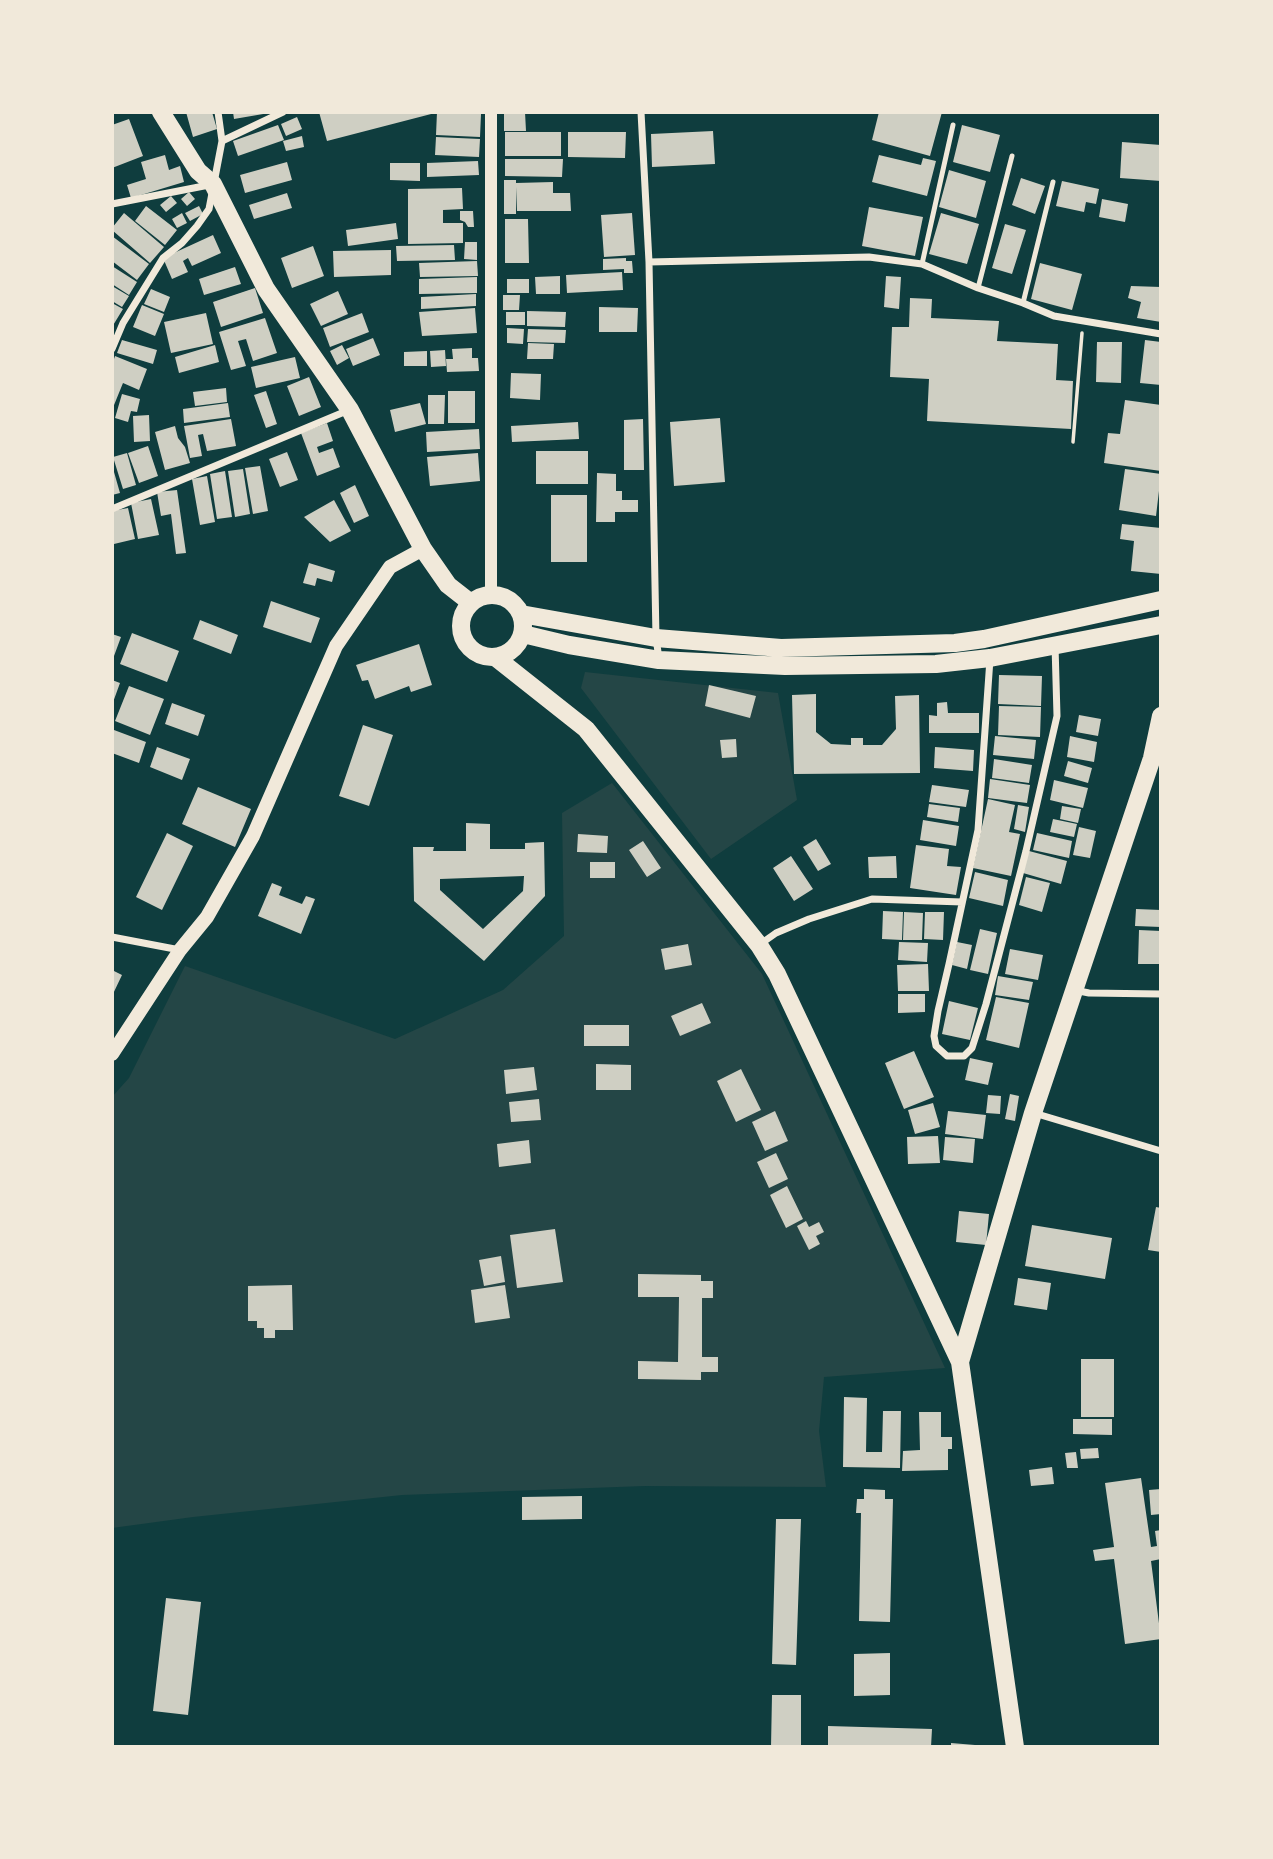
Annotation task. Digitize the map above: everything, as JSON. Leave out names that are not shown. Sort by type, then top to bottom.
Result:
[{"type":"main road","points":[[161,112],[198,171],[213,184],[266,289],[349,410],[424,549],[448,585],[471,603]]},
{"type":"main road","points":[[112,1054],[180,950],[207,917],[253,836],[336,646],[390,567],[424,549]]},
{"type":"main road","points":[[491,594],[509,600],[516,606],[521,614],[523,634],[513,650],[505,655],[486,657],[469,647],[461,629],[461,620],[471,603],[491,594]]},
{"type":"main road","points":[[521,614],[656,638],[781,648],[955,643],[1161,600]]},
{"type":"main road","points":[[523,634],[569,645],[659,660],[785,666],[936,664],[990,658],[1161,625]]},
{"type":"main road","points":[[495,657],[586,729],[759,944],[777,974],[960,1362],[1015,1747]]},
{"type":"main road","points":[[960,1362],[1033,1113],[1073,990],[1154,774],[1161,716]]},
{"type":"street","points":[[112,348],[123,323],[163,258],[182,243],[209,209],[222,141],[218,112]]},
{"type":"street","points":[[222,141],[284,112]]},
{"type":"street","points":[[491,112],[491,594]]},
{"type":"street","points":[[641,112],[649,262],[656,638],[659,660]]},
{"type":"street","points":[[112,204],[213,184]]},
{"type":"street","points":[[649,262],[869,257],[922,264],[1054,316],[1161,334]]},
{"type":"street","points":[[112,509],[349,410]]},
{"type":"street","points":[[990,658],[978,830],[934,1036],[936,1046],[947,1056],[964,1056],[972,1048],[986,1004],[1026,851],[1056,716],[1055,645]]},
{"type":"street","points":[[759,944],[808,919],[872,899],[962,902]]},
{"type":"street","points":[[112,937],[180,950]]},
{"type":"street","points":[[1073,990],[1089,993],[1161,994]]},
{"type":"street","points":[[1033,1113],[1161,1151]]},
{"type":"lane","points":[[922,264],[953,125]]},
{"type":"lane","points":[[978,288],[1012,156]]},
{"type":"lane","points":[[1023,303],[1053,182]]},
{"type":"path","points":[[1073,442],[1083,321]]},
{"type":"shaded area","points":[[585,672],[778,693],[797,800],[711,859],[581,688]]},
{"type":"shaded area","points":[[612,783],[762,974],[945,1368],[824,1377],[819,1431],[826,1487],[644,1486],[402,1495],[112,1528],[112,1097],[129,1078],[185,966],[395,1039],[503,990],[564,936],[562,813]]},
{"type":"building","points":[[186,112],[212,112],[217,129],[193,137]]},
{"type":"building","points":[[233,112],[269,112],[269,113],[234,119]]},
{"type":"building","points":[[319,112],[435,112],[435,113],[327,141]]},
{"type":"building","points":[[437,112],[481,114],[480,137],[436,135]]},
{"type":"building","points":[[504,112],[525,112],[526,131],[504,131]]},
{"type":"building","points":[[879,112],[942,112],[930,156],[872,140]]},
{"type":"building","points":[[297,117],[302,129],[286,136],[281,124]]},
{"type":"building","points":[[129,119],[143,156],[112,168],[112,125]]},
{"type":"building","points":[[278,125],[284,140],[238,156],[233,141]]},
{"type":"building","points":[[962,125],[1000,135],[990,172],[953,162]]},
{"type":"building","points":[[713,131],[715,164],[652,167],[651,134]]},
{"type":"building","points":[[505,132],[561,132],[561,156],[505,156]]},
{"type":"building","points":[[568,132],[626,132],[625,158],[568,157]]},
{"type":"building","points":[[302,136],[304,147],[286,151],[283,141]]},
{"type":"building","points":[[436,137],[480,139],[479,157],[435,155]]},
{"type":"building","points":[[1122,142],[1161,145],[1161,181],[1120,178]]},
{"type":"building","points":[[165,155],[169,170],[180,166],[184,182],[131,198],[127,185],[146,179],[141,162]]},
{"type":"building","points":[[879,155],[921,165],[923,158],[936,161],[927,196],[872,182]]},
{"type":"building","points":[[505,159],[563,159],[562,177],[505,176]]},
{"type":"building","points":[[478,161],[479,175],[427,177],[427,163]]},
{"type":"building","points":[[287,162],[292,180],[245,193],[240,175]]},
{"type":"building","points":[[390,163],[420,163],[420,181],[390,180]]},
{"type":"building","points":[[949,170],[986,181],[976,218],[939,207]]},
{"type":"building","points":[[1021,178],[1045,186],[1035,214],[1012,205]]},
{"type":"building","points":[[504,180],[516,180],[516,183],[553,182],[553,193],[570,193],[571,211],[517,211],[516,187],[516,214],[504,214]]},
{"type":"building","points":[[1062,181],[1099,189],[1096,204],[1086,202],[1084,212],[1056,206]]},
{"type":"building","points":[[462,188],[463,209],[443,210],[443,223],[463,223],[463,243],[408,244],[408,189]]},
{"type":"building","points":[[189,192],[195,199],[187,206],[181,199]]},
{"type":"building","points":[[287,193],[292,208],[254,219],[249,205]]},
{"type":"building","points":[[171,196],[177,203],[166,212],[160,205]]},
{"type":"building","points":[[1102,199],[1128,204],[1125,222],[1099,217]]},
{"type":"building","points":[[146,206],[177,230],[165,245],[135,221]]},
{"type":"building","points":[[199,206],[203,214],[190,221],[185,213]]},
{"type":"building","points":[[869,207],[923,217],[915,256],[862,246]]},
{"type":"building","points":[[460,211],[473,211],[474,227],[468,227],[460,220]]},
{"type":"building","points":[[124,213],[164,247],[150,263],[112,230]]},
{"type":"building","points":[[182,213],[187,223],[177,228],[172,219]]},
{"type":"building","points":[[632,213],[635,255],[604,257],[601,215]]},
{"type":"building","points":[[941,213],[979,224],[967,264],[929,254]]},
{"type":"building","points":[[505,219],[528,219],[529,263],[505,263]]},
{"type":"building","points":[[396,223],[398,239],[348,246],[346,230]]},
{"type":"building","points":[[1005,224],[1026,230],[1012,274],[992,268]]},
{"type":"building","points":[[213,235],[221,253],[192,266],[188,258],[183,261],[188,272],[172,279],[163,258]]},
{"type":"building","points":[[112,236],[149,264],[137,280],[112,261]]},
{"type":"building","points":[[465,242],[477,242],[477,260],[464,259]]},
{"type":"building","points":[[454,245],[455,260],[397,261],[396,246]]},
{"type":"building","points":[[313,246],[324,276],[292,288],[281,258]]},
{"type":"building","points":[[391,250],[391,275],[334,277],[333,251]]},
{"type":"building","points":[[626,258],[626,261],[632,261],[633,273],[624,273],[624,269],[603,270],[603,259]]},
{"type":"building","points":[[477,261],[478,276],[420,277],[419,263]]},
{"type":"building","points":[[1040,263],[1082,274],[1072,310],[1031,299]]},
{"type":"building","points":[[112,266],[137,282],[129,295],[112,284]]},
{"type":"building","points":[[235,267],[241,284],[204,295],[199,279]]},
{"type":"building","points":[[622,272],[623,290],[567,293],[566,275]]},
{"type":"building","points":[[560,276],[560,294],[536,294],[535,277]]},
{"type":"building","points":[[886,276],[901,277],[899,309],[884,307]]},
{"type":"building","points":[[477,277],[477,293],[419,294],[419,279]]},
{"type":"building","points":[[507,279],[529,279],[529,293],[507,293]]},
{"type":"building","points":[[112,286],[129,296],[122,307],[112,301]]},
{"type":"building","points":[[1131,286],[1161,287],[1161,322],[1137,318],[1141,302],[1128,298]]},
{"type":"building","points":[[255,288],[263,313],[221,327],[213,302]]},
{"type":"building","points":[[151,289],[170,297],[164,312],[144,304]]},
{"type":"building","points":[[338,291],[348,314],[321,326],[310,304]]},
{"type":"building","points":[[476,294],[476,306],[421,309],[421,297]]},
{"type":"building","points":[[503,295],[520,295],[519,310],[503,310]]},
{"type":"building","points":[[910,298],[932,299],[931,318],[999,321],[997,341],[1058,344],[1056,380],[1073,381],[1071,429],[927,421],[929,379],[890,377],[892,327],[909,327]]},
{"type":"building","points":[[112,303],[123,309],[112,327]]},
{"type":"building","points":[[142,305],[164,314],[155,336],[133,327]]},
{"type":"building","points":[[599,307],[638,308],[637,332],[599,332]]},
{"type":"building","points":[[475,308],[477,333],[422,336],[419,312]]},
{"type":"building","points":[[527,311],[566,312],[565,327],[527,326]]},
{"type":"building","points":[[506,312],[525,312],[525,325],[506,325]]},
{"type":"building","points":[[206,313],[213,344],[171,353],[164,322]]},
{"type":"building","points":[[362,313],[369,332],[330,347],[323,328]]},
{"type":"building","points":[[265,318],[277,353],[253,361],[246,339],[238,341],[246,366],[231,370],[219,332]]},
{"type":"building","points":[[507,328],[524,329],[523,344],[507,343]]},
{"type":"building","points":[[528,329],[566,330],[565,343],[527,342]]},
{"type":"building","points":[[373,338],[380,355],[353,366],[346,349]]},
{"type":"building","points":[[122,340],[157,350],[153,364],[117,353]]},
{"type":"building","points":[[1145,340],[1161,342],[1161,385],[1140,383]]},
{"type":"building","points":[[1097,342],[1122,342],[1121,383],[1096,382]]},
{"type":"building","points":[[528,343],[554,344],[553,359],[527,359]]},
{"type":"building","points":[[215,345],[219,362],[179,373],[175,357]]},
{"type":"building","points":[[342,345],[349,358],[337,365],[330,351]]},
{"type":"building","points":[[472,348],[472,358],[478,358],[479,371],[447,372],[446,359],[453,359],[452,349]]},
{"type":"building","points":[[445,350],[446,366],[431,367],[430,351]]},
{"type":"building","points":[[427,351],[427,366],[404,366],[404,352]]},
{"type":"building","points":[[115,356],[147,369],[139,390],[123,383],[112,410],[112,365]]},
{"type":"building","points":[[295,357],[300,378],[256,388],[251,367]]},
{"type":"building","points":[[511,373],[541,374],[540,400],[510,398]]},
{"type":"building","points":[[309,377],[321,407],[299,416],[287,386]]},
{"type":"building","points":[[226,388],[227,402],[195,406],[193,392]]},
{"type":"building","points":[[266,391],[277,424],[266,428],[254,395]]},
{"type":"building","points":[[448,391],[475,391],[475,423],[448,423]]},
{"type":"building","points":[[122,394],[140,399],[137,412],[131,411],[128,422],[115,418]]},
{"type":"building","points":[[428,395],[445,395],[444,424],[428,424]]},
{"type":"building","points":[[1125,400],[1161,405],[1161,471],[1104,463],[1108,433],[1120,434]]},
{"type":"building","points":[[228,403],[230,417],[184,423],[183,409]]},
{"type":"building","points":[[420,403],[426,424],[395,432],[390,410]]},
{"type":"building","points":[[149,415],[150,441],[134,442],[133,416]]},
{"type":"building","points":[[720,418],[725,482],[674,486],[670,422]]},
{"type":"building","points":[[231,419],[236,446],[207,451],[203,434],[198,435],[202,456],[190,458],[184,426]]},
{"type":"building","points":[[643,419],[644,470],[624,470],[624,420]]},
{"type":"building","points":[[578,422],[579,439],[512,442],[511,426]]},
{"type":"building","points":[[327,423],[333,441],[317,447],[319,453],[333,448],[340,467],[317,476],[301,433]]},
{"type":"building","points":[[175,426],[190,463],[165,470],[155,432]]},
{"type":"building","points":[[479,429],[480,449],[427,452],[426,432]]},
{"type":"building","points":[[148,446],[158,476],[139,483],[128,453]]},
{"type":"building","points":[[536,451],[588,451],[588,484],[536,484]]},
{"type":"building","points":[[287,452],[298,480],[280,487],[269,459]]},
{"type":"building","points":[[127,453],[136,485],[123,489],[113,457]]},
{"type":"building","points":[[478,453],[480,481],[430,486],[427,457]]},
{"type":"building","points":[[112,465],[120,493],[112,495]]},
{"type":"building","points":[[260,466],[268,511],[253,514],[245,468]]},
{"type":"building","points":[[243,469],[250,514],[235,517],[228,471]]},
{"type":"building","points":[[1125,469],[1161,474],[1156,516],[1119,510]]},
{"type":"building","points":[[225,471],[232,517],[217,519],[210,474]]},
{"type":"building","points":[[597,473],[616,474],[616,491],[622,491],[622,500],[638,500],[638,512],[615,512],[615,522],[596,522]]},
{"type":"building","points":[[207,476],[215,522],[200,525],[192,479]]},
{"type":"building","points":[[355,485],[369,516],[354,523],[340,493]]},
{"type":"building","points":[[177,490],[186,553],[176,554],[171,514],[161,516],[157,492]]},
{"type":"building","points":[[551,495],[587,495],[587,562],[551,562]]},
{"type":"building","points":[[151,499],[159,535],[138,539],[131,503]]},
{"type":"building","points":[[334,500],[351,531],[330,542],[304,517]]},
{"type":"building","points":[[128,508],[135,539],[114,544],[112,511]]},
{"type":"building","points":[[1122,524],[1161,528],[1161,574],[1131,571],[1134,541],[1120,539]]},
{"type":"building","points":[[309,563],[335,571],[332,582],[317,578],[315,586],[303,583]]},
{"type":"building","points":[[271,601],[320,618],[311,643],[263,627]]},
{"type":"building","points":[[200,620],[238,635],[231,654],[193,639]]},
{"type":"building","points":[[132,633],[179,651],[167,682],[120,664]]},
{"type":"building","points":[[112,634],[121,637],[114,656],[112,655]]},
{"type":"building","points":[[419,644],[432,685],[411,692],[409,686],[375,699],[368,680],[362,681],[356,665]]},
{"type":"building","points":[[999,675],[1042,676],[1041,706],[998,704]]},
{"type":"building","points":[[112,680],[120,683],[112,705]]},
{"type":"building","points":[[709,685],[756,696],[750,718],[705,706]]},
{"type":"building","points":[[129,686],[164,699],[150,735],[115,721]]},
{"type":"building","points":[[816,694],[816,732],[831,744],[851,745],[851,738],[863,738],[863,745],[882,745],[896,729],[895,696],[919,695],[920,773],[794,774],[792,695]]},
{"type":"building","points":[[947,702],[948,713],[979,713],[979,733],[929,733],[929,715],[937,716],[937,703]]},
{"type":"building","points":[[172,703],[205,715],[198,736],[165,724]]},
{"type":"building","points":[[999,706],[1041,707],[1040,737],[998,735]]},
{"type":"building","points":[[1079,715],[1101,719],[1098,736],[1076,732]]},
{"type":"building","points":[[363,725],[393,735],[369,806],[339,796]]},
{"type":"building","points":[[114,730],[146,742],[139,763],[112,753]]},
{"type":"building","points":[[995,736],[1036,740],[1034,759],[993,755]]},
{"type":"building","points":[[1070,736],[1097,742],[1094,762],[1067,757]]},
{"type":"building","points":[[736,739],[737,757],[722,758],[720,740]]},
{"type":"building","points":[[157,747],[190,759],[182,780],[150,767]]},
{"type":"building","points":[[935,747],[974,750],[973,771],[934,768]]},
{"type":"building","points":[[994,759],[1032,765],[1029,783],[992,778]]},
{"type":"building","points":[[1068,761],[1092,768],[1088,783],[1064,776]]},
{"type":"building","points":[[990,779],[1030,785],[1027,803],[988,798]]},
{"type":"building","points":[[1054,780],[1088,788],[1083,808],[1050,800]]},
{"type":"building","points":[[932,785],[969,790],[966,807],[929,802]]},
{"type":"building","points":[[198,787],[251,809],[235,847],[182,824]]},
{"type":"building","points":[[988,799],[1015,805],[1009,832],[1020,834],[1011,876],[973,868]]},
{"type":"building","points":[[929,804],[960,808],[958,822],[927,817]]},
{"type":"building","points":[[1018,805],[1029,807],[1025,832],[1014,829]]},
{"type":"building","points":[[1062,806],[1081,809],[1078,823],[1060,819]]},
{"type":"building","points":[[1053,819],[1077,824],[1074,837],[1050,832]]},
{"type":"building","points":[[923,820],[959,826],[956,846],[920,840]]},
{"type":"building","points":[[466,823],[490,824],[490,849],[525,849],[525,843],[544,842],[545,896],[484,961],[414,901],[413,847],[434,847],[433,851],[466,851]],"holes":[[[524,876],[523,891],[483,929],[440,890],[440,879]]]},
{"type":"building","points":[[1079,827],[1096,831],[1090,858],[1073,855]]},
{"type":"building","points":[[167,833],[193,846],[162,910],[136,897]]},
{"type":"building","points":[[1037,833],[1072,841],[1069,858],[1033,850]]},
{"type":"building","points":[[578,834],[608,836],[607,853],[577,852]]},
{"type":"building","points":[[816,839],[831,864],[818,871],[803,847]]},
{"type":"building","points":[[643,841],[661,868],[647,877],[629,850]]},
{"type":"building","points":[[916,845],[949,849],[947,866],[961,867],[956,895],[910,888]]},
{"type":"building","points":[[1029,851],[1067,861],[1061,884],[1023,873]]},
{"type":"building","points":[[791,856],[813,889],[794,901],[773,868]]},
{"type":"building","points":[[896,856],[897,878],[869,878],[868,857]]},
{"type":"building","points":[[590,862],[615,862],[615,878],[590,878]]},
{"type":"building","points":[[975,872],[1008,880],[1003,906],[969,898]]},
{"type":"building","points":[[1026,877],[1050,883],[1042,912],[1019,905]]},
{"type":"building","points":[[272,883],[282,887],[279,895],[302,904],[306,896],[315,899],[301,934],[258,916]]},
{"type":"building","points":[[1136,909],[1161,910],[1161,927],[1135,926]]},
{"type":"building","points":[[883,911],[903,912],[902,940],[882,939]]},
{"type":"building","points":[[904,912],[923,913],[922,940],[903,940]]},
{"type":"building","points":[[925,912],[944,912],[943,940],[924,939]]},
{"type":"building","points":[[980,929],[997,933],[988,974],[970,970]]},
{"type":"building","points":[[1139,930],[1161,931],[1161,964],[1138,964]]},
{"type":"building","points":[[899,942],[928,943],[927,962],[898,960]]},
{"type":"building","points":[[957,942],[972,945],[967,969],[952,965]]},
{"type":"building","points":[[688,944],[692,965],[665,970],[661,949]]},
{"type":"building","points":[[1010,949],[1043,955],[1038,980],[1005,974]]},
{"type":"building","points":[[928,964],[929,991],[898,991],[897,965]]},
{"type":"building","points":[[112,970],[122,975],[112,996]]},
{"type":"building","points":[[998,976],[1033,982],[1029,1000],[995,995]]},
{"type":"building","points":[[898,994],[925,994],[925,1012],[898,1013]]},
{"type":"building","points":[[996,997],[1029,1003],[1019,1048],[986,1040]]},
{"type":"building","points":[[949,1001],[978,1008],[970,1040],[942,1034]]},
{"type":"building","points":[[702,1003],[711,1023],[680,1036],[671,1016]]},
{"type":"building","points":[[584,1025],[629,1025],[629,1046],[584,1046]]},
{"type":"building","points":[[914,1051],[934,1097],[904,1109],[885,1063]]},
{"type":"building","points":[[970,1058],[993,1063],[988,1085],[965,1080]]},
{"type":"building","points":[[596,1064],[631,1065],[631,1090],[596,1090]]},
{"type":"building","points":[[534,1067],[537,1090],[506,1094],[504,1070]]},
{"type":"building","points":[[741,1069],[761,1110],[736,1122],[717,1081]]},
{"type":"building","points":[[1010,1094],[1019,1096],[1015,1121],[1005,1119]]},
{"type":"building","points":[[988,1095],[1001,1096],[1000,1114],[986,1113]]},
{"type":"building","points":[[539,1099],[541,1120],[511,1122],[509,1102]]},
{"type":"building","points":[[933,1103],[940,1127],[915,1134],[908,1110]]},
{"type":"building","points":[[775,1111],[788,1141],[765,1151],[752,1122]]},
{"type":"building","points":[[948,1111],[986,1115],[983,1139],[945,1134]]},
{"type":"building","points":[[938,1136],[940,1163],[908,1164],[907,1137]]},
{"type":"building","points":[[945,1137],[975,1139],[973,1163],[943,1160]]},
{"type":"building","points":[[529,1140],[531,1163],[499,1167],[497,1144]]},
{"type":"building","points":[[776,1153],[788,1179],[769,1188],[757,1162]]},
{"type":"building","points":[[787,1186],[803,1219],[786,1228],[770,1195]]},
{"type":"building","points":[[1156,1207],[1161,1208],[1161,1252],[1148,1250]]},
{"type":"building","points":[[959,1211],[989,1214],[986,1245],[956,1242]]},
{"type":"building","points":[[806,1221],[809,1227],[819,1222],[824,1232],[816,1236],[820,1244],[809,1250],[797,1226]]},
{"type":"building","points":[[1032,1225],[1112,1238],[1105,1279],[1025,1266]]},
{"type":"building","points":[[555,1229],[563,1282],[517,1288],[510,1235]]},
{"type":"building","points":[[501,1256],[505,1282],[484,1286],[479,1260]]},
{"type":"building","points":[[638,1274],[701,1275],[701,1281],[713,1281],[713,1298],[702,1298],[702,1357],[718,1357],[718,1372],[701,1372],[701,1380],[638,1379],[638,1361],[678,1362],[679,1297],[638,1297]]},
{"type":"building","points":[[1018,1278],[1051,1283],[1047,1310],[1014,1305]]},
{"type":"building","points":[[292,1285],[293,1330],[275,1330],[275,1338],[264,1338],[264,1328],[257,1328],[257,1321],[248,1321],[248,1286]]},
{"type":"building","points":[[505,1285],[510,1318],[475,1323],[471,1290]]},
{"type":"building","points":[[1081,1359],[1114,1359],[1114,1417],[1081,1417]]},
{"type":"building","points":[[844,1397],[867,1398],[866,1452],[882,1452],[883,1411],[901,1411],[900,1468],[843,1467]]},
{"type":"building","points":[[919,1412],[941,1412],[941,1437],[952,1437],[952,1449],[948,1449],[948,1470],[902,1471],[903,1451],[920,1450]]},
{"type":"building","points":[[1073,1419],[1112,1419],[1112,1435],[1073,1434]]},
{"type":"building","points":[[1098,1448],[1099,1458],[1081,1459],[1080,1449]]},
{"type":"building","points":[[1076,1452],[1078,1468],[1067,1468],[1065,1453]]},
{"type":"building","points":[[1052,1467],[1054,1484],[1031,1486],[1029,1470]]},
{"type":"building","points":[[1141,1478],[1151,1547],[1157,1546],[1155,1531],[1161,1530],[1161,1559],[1151,1561],[1161,1639],[1125,1644],[1114,1559],[1095,1561],[1093,1550],[1114,1547],[1105,1483]]},
{"type":"building","points":[[864,1489],[885,1490],[885,1499],[893,1499],[890,1622],[859,1621],[861,1513],[856,1513],[857,1499],[864,1499]]},
{"type":"building","points":[[1161,1489],[1161,1514],[1151,1515],[1149,1490]]},
{"type":"building","points":[[582,1496],[582,1519],[522,1520],[522,1497]]},
{"type":"building","points":[[776,1519],[801,1519],[796,1665],[772,1664]]},
{"type":"building","points":[[166,1598],[201,1602],[188,1715],[153,1711]]},
{"type":"building","points":[[890,1653],[890,1695],[854,1696],[854,1654]]},
{"type":"building","points":[[772,1695],[801,1695],[801,1747],[771,1747]]},
{"type":"building","points":[[828,1726],[932,1729],[931,1747],[828,1747]]},
{"type":"building","points":[[951,1743],[975,1745],[951,1747]]}]
